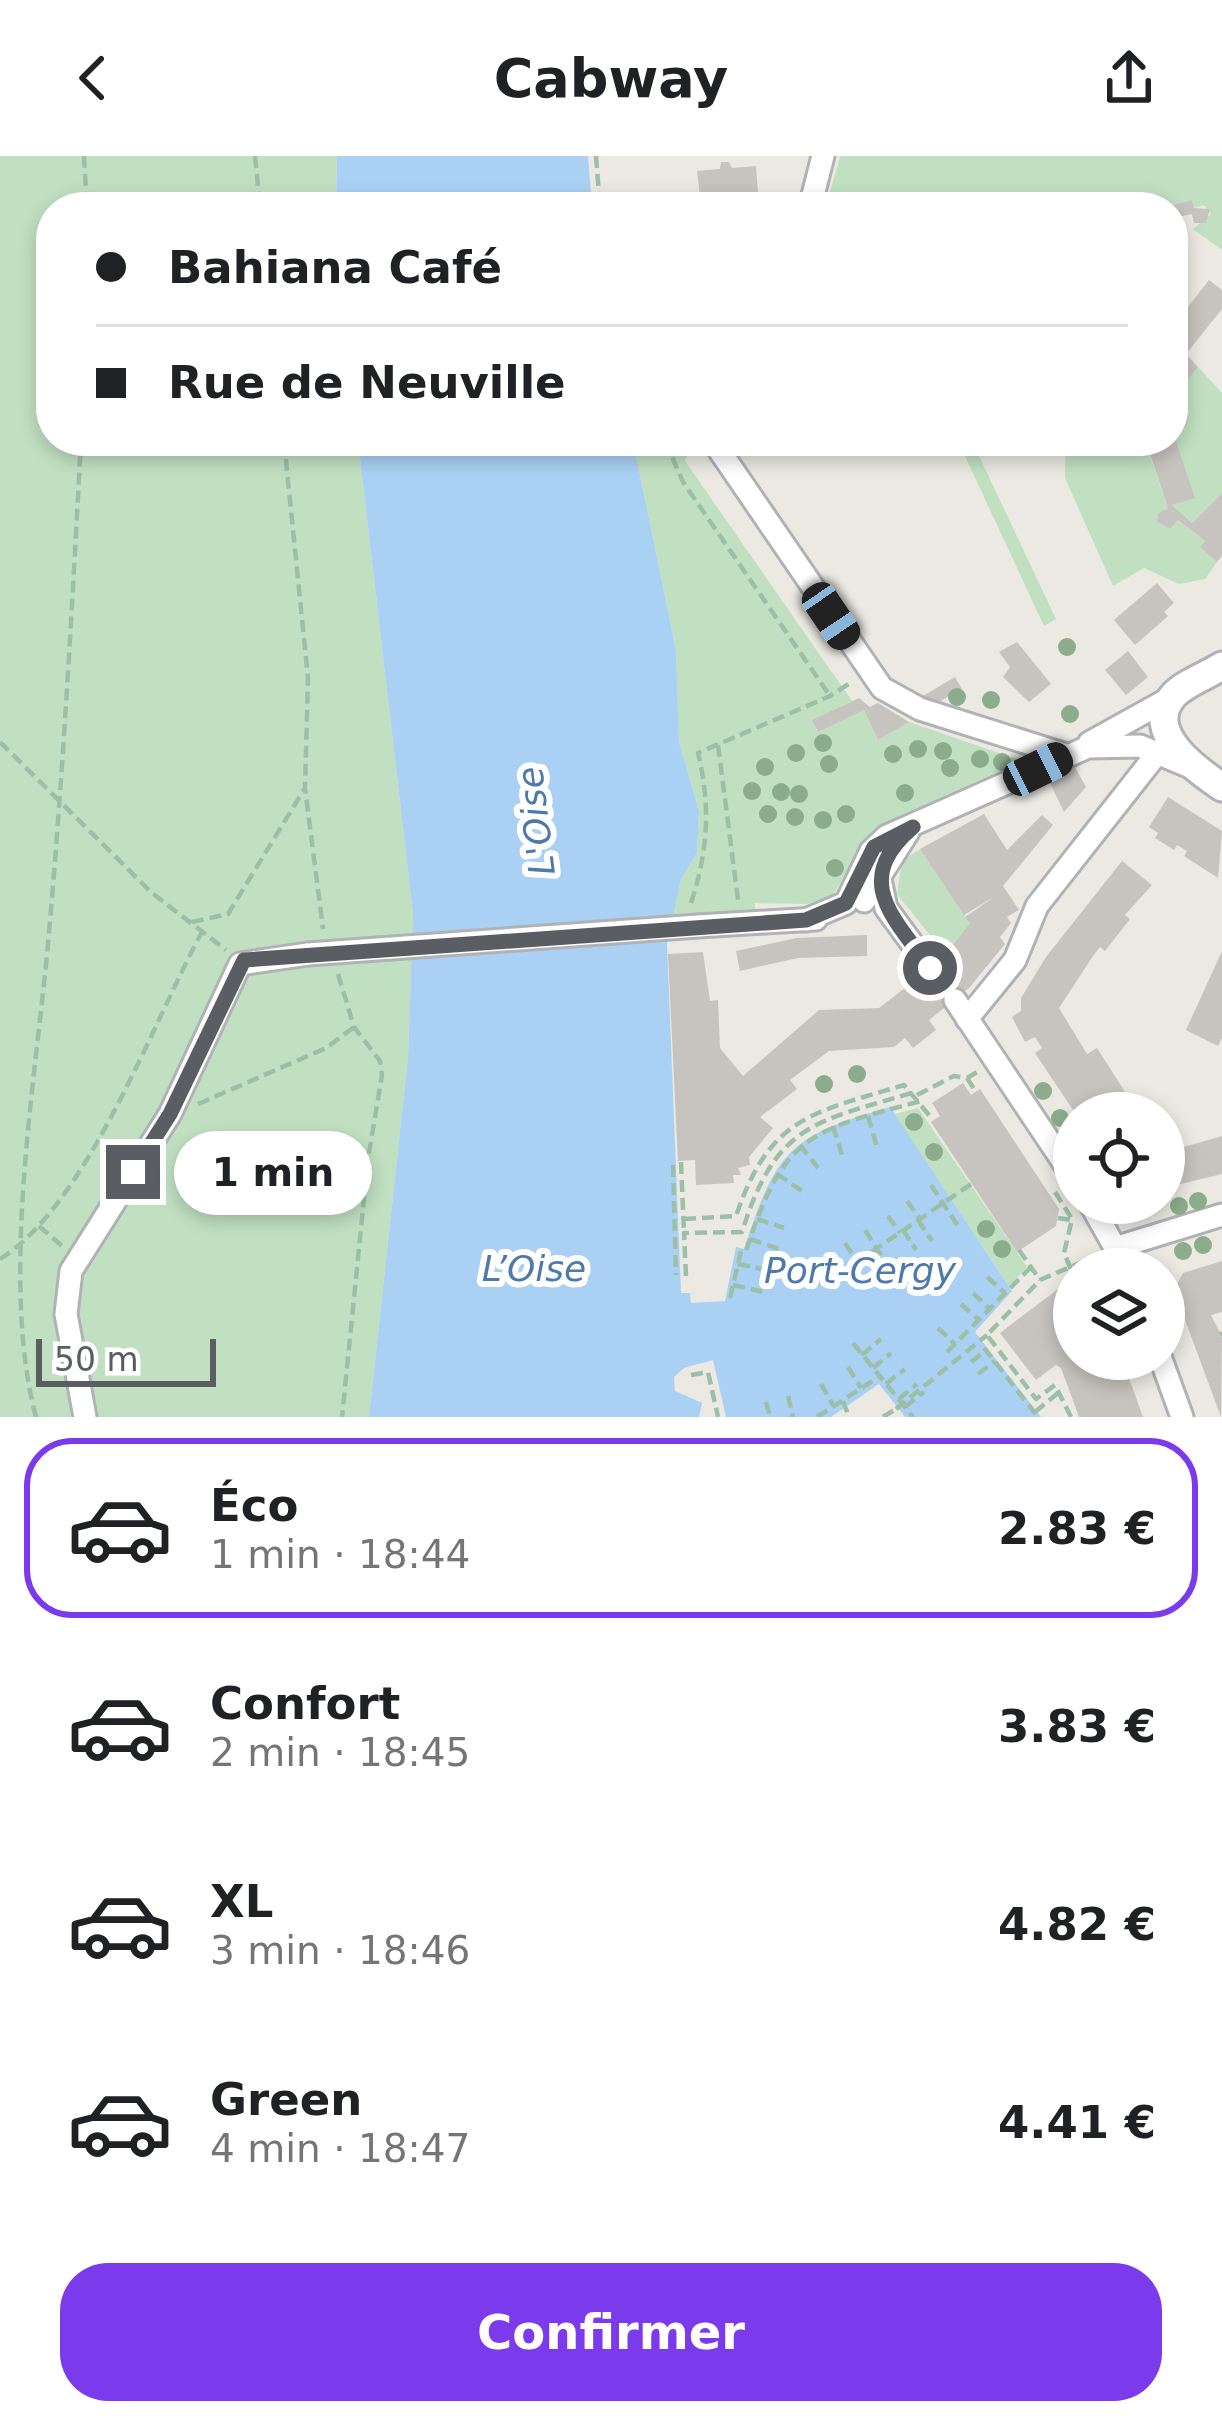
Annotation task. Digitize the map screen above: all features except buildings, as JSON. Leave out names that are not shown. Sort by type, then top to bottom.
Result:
[{"type":"street","points":[[814,192],[824,156]]},
{"type":"street","points":[[723,456],[882,688],[920,709],[1071,753],[1112,744],[1159,752],[1222,787]]},
{"type":"street","points":[[806,920],[846,903],[874,847],[1071,753],[1222,666]]},
{"type":"street","points":[[1172,697],[1168,731],[1190,767]]},
{"type":"street","points":[[1053,1152],[985,1066],[961,1010],[1015,961],[1037,906],[1159,752]]},
{"type":"street","points":[[85,1417],[65,1314],[67,1285],[86,1240],[170,1114],[239,964],[318,949],[693,921],[852,915],[913,827]]},
{"type":"street","points":[[879,874],[886,908],[930,968]]},
{"type":"street","points":[[1103,1224],[1118,1247],[1222,1215]]},
{"type":"street","points":[[1169,1380],[1182,1417]]},
{"type":"path","points":[[84,156],[86,192]]},
{"type":"path","points":[[255,156],[259,192]]},
{"type":"path","points":[[596,156],[599,192]]},
{"type":"path","points":[[36,1417],[25,1379],[21,1245],[62,797],[80,456]]},
{"type":"path","points":[[286,456],[308,677],[305,788],[320,922],[318,949]]},
{"type":"path","points":[[672,456],[683,482],[830,696],[698,753],[708,793],[706,855],[693,921]]},
{"type":"path","points":[[0,742],[62,797],[152,893],[231,953]]},
{"type":"path","points":[[718,745],[736,889]]},
{"type":"path","points":[[192,922],[227,914],[305,788]]},
{"type":"path","points":[[0,1259],[39,1226],[72,1182],[202,932]]},
{"type":"path","points":[[335,965],[354,1027],[380,1061],[382,1075],[368,1159],[343,1417]]},
{"type":"path","points":[[170,1114],[326,1048],[354,1027]]},
{"type":"path","points":[[730,1298],[738,1264],[777,1174],[800,1145],[833,1126],[918,1096],[954,1076],[967,1078],[985,1066]]},
{"type":"path","points":[[984,1084],[985,1066]]},
{"type":"path","points":[[967,1078],[976,1092]]},
{"type":"path","points":[[685,1219],[736,1216],[749,1177],[776,1140],[813,1111],[904,1085],[934,1120]]},
{"type":"path","points":[[685,1232],[742,1232],[757,1184],[784,1147],[816,1121],[918,1096]]},
{"type":"path","points":[[868,1116],[877,1147]]},
{"type":"path","points":[[833,1126],[842,1155]]},
{"type":"path","points":[[800,1145],[818,1168]]},
{"type":"path","points":[[681,1162],[686,1276]]},
{"type":"path","points":[[673,1166],[676,1275]]},
{"type":"path","points":[[777,1174],[802,1191]]},
{"type":"path","points":[[857,1262],[974,1182]]},
{"type":"path","points":[[1048,1182],[1053,1190]]},
{"type":"path","points":[[931,1185],[958,1226]]},
{"type":"path","points":[[908,1201],[932,1241]]},
{"type":"path","points":[[888,1216],[916,1250]]},
{"type":"path","points":[[757,1219],[784,1228]]},
{"type":"path","points":[[39,1226],[65,1248]]},
{"type":"path","points":[[865,1230],[890,1268]]},
{"type":"path","points":[[750,1239],[779,1249]]},
{"type":"path","points":[[845,1243],[871,1282]]},
{"type":"path","points":[[1019,1250],[1040,1280]]},
{"type":"path","points":[[738,1264],[772,1271]]},
{"type":"path","points":[[947,1352],[1031,1267]]},
{"type":"path","points":[[884,1417],[987,1335],[1040,1280],[1053,1274]]},
{"type":"path","points":[[987,1277],[1005,1293]]},
{"type":"path","points":[[734,1285],[768,1293]]},
{"type":"path","points":[[973,1293],[990,1309]]},
{"type":"path","points":[[961,1304],[979,1320]]},
{"type":"path","points":[[938,1328],[955,1344]]},
{"type":"path","points":[[987,1335],[1036,1399],[1054,1385],[1071,1417]]},
{"type":"path","points":[[862,1355],[881,1339]]},
{"type":"path","points":[[853,1343],[908,1413],[924,1392]]},
{"type":"path","points":[[971,1362],[986,1349],[1036,1414],[1058,1393]]},
{"type":"path","points":[[873,1368],[891,1353]]},
{"type":"path","points":[[978,1374],[995,1361]]},
{"type":"path","points":[[848,1367],[861,1388]]},
{"type":"path","points":[[886,1384],[905,1369]]},
{"type":"path","points":[[691,1376],[708,1372],[718,1417]]},
{"type":"path","points":[[817,1417],[880,1376]]},
{"type":"path","points":[[821,1384],[834,1407]]},
{"type":"path","points":[[899,1399],[917,1384]]},
{"type":"path","points":[[788,1396],[794,1417]]},
{"type":"path","points":[[766,1402],[770,1417]]},
{"type":"path","points":[[842,1402],[849,1417]]},
{"type":"green space","points":[[0,156],[337,156],[336,192],[36,192],[36,456],[360,456],[413,914],[408,1057],[369,1417],[0,1417]]},
{"type":"green space","points":[[840,156],[1222,156],[1222,250],[1193,229],[1211,214],[1204,205],[1194,208],[1188,192],[830,192]]},
{"type":"green space","points":[[1198,367],[1222,393],[1222,493],[1192,523],[1172,505],[1195,497],[1166,456],[1188,456],[1188,380]]},
{"type":"green space","points":[[636,456],[688,456],[685,461],[852,701],[813,720],[817,731],[864,710],[878,740],[909,722],[1022,761],[899,816],[873,839],[868,835],[832,897],[806,904],[755,903],[755,914],[672,917],[681,879],[697,853],[699,811],[679,742],[676,650]]},
{"type":"green space","points":[[965,456],[979,456],[1056,619],[1044,626]]},
{"type":"green space","points":[[1066,456],[1150,456],[1168,508],[1158,513],[1157,522],[1170,529],[1178,520],[1205,541],[1200,547],[1217,562],[1205,579],[1179,584],[1144,568],[1113,586],[1065,478]]},
{"type":"green space","points":[[920,849],[970,923],[945,954],[897,894],[902,861]]},
{"type":"green space","points":[[918,1108],[1027,1267],[1009,1286],[894,1114]]},
{"type":"water","points":[[337,156],[588,156],[591,192],[336,192]]},
{"type":"water","name":"L’Oise","points":[[360,456],[636,456],[676,650],[679,742],[699,811],[697,853],[681,879],[667,944],[681,1293],[690,1293],[691,1303],[725,1301],[736,1247],[744,1249],[767,1189],[792,1151],[830,1127],[890,1107],[1012,1291],[975,1332],[1041,1417],[905,1417],[879,1384],[831,1417],[726,1417],[713,1360],[684,1368],[674,1377],[675,1391],[702,1403],[699,1417],[369,1417],[408,1057],[413,914]]},
{"type":"tunnel","points":[[930,968],[955,1000]]},
{"type":"route","points":[[133,1172],[170,1114],[244,960],[806,920],[835,911],[852,898],[874,847],[886,836],[913,827],[889,855],[879,874],[880,887],[886,908],[930,968]]},
{"type":"water label","name":"L'Oise","points":[[536,821]]},
{"type":"water label","name":"Port-Cergy","points":[[860,1270]]}]
